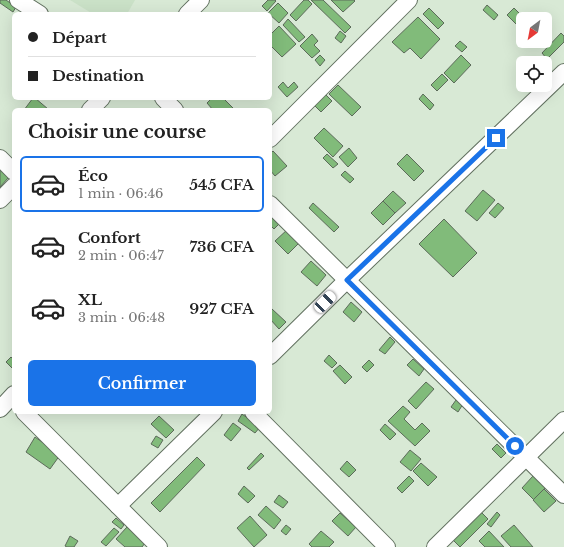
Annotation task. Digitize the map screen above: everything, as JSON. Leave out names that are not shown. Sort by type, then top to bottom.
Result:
[{"type":"street","points":[[18,0],[37,12]]},
{"type":"street","points":[[189,12],[201,0]]},
{"type":"street","points":[[272,137],[409,0]]},
{"type":"street","points":[[272,354],[564,72]]},
{"type":"street","points":[[92,108],[100,100]]},
{"type":"street","points":[[165,100],[173,108]]},
{"type":"street","points":[[0,158],[12,170]]},
{"type":"street","points":[[0,200],[12,188]]},
{"type":"street","points":[[272,206],[564,495]]},
{"type":"street","points":[[26,414],[159,547]]},
{"type":"street","points":[[118,506],[212,414]]},
{"type":"street","points":[[255,414],[387,547]]},
{"type":"street","points":[[435,547],[564,420]]},
{"type":"shaded area","points":[[70,0],[135,0],[128,12],[90,12]]},
{"type":"building","points":[[0,0],[6,0],[16,7],[13,12],[0,3]]},
{"type":"building","points":[[268,0],[276,1],[267,11],[262,6]]},
{"type":"building","points":[[304,0],[308,0],[312,4],[296,21],[290,15]]},
{"type":"building","points":[[311,0],[323,0],[351,27],[345,33]]},
{"type":"building","points":[[331,0],[354,0],[355,1],[343,12]]},
{"type":"building","points":[[278,3],[288,13],[279,23],[272,17],[272,12],[269,12]]},
{"type":"building","points":[[487,5],[498,15],[494,20],[483,10]]},
{"type":"building","points":[[429,8],[444,23],[438,29],[423,14]]},
{"type":"building","points":[[514,8],[518,12],[516,12],[516,24],[507,15]]},
{"type":"building","points":[[418,17],[440,39],[421,59],[410,48],[404,53],[392,42]]},
{"type":"building","points":[[288,19],[305,37],[299,42],[283,25]]},
{"type":"building","points":[[279,26],[296,44],[282,57],[272,47],[272,33]]},
{"type":"building","points":[[340,31],[346,36],[341,43],[335,38]]},
{"type":"building","points":[[561,33],[564,36],[564,42],[550,56],[544,56],[542,53],[547,48],[552,48],[552,42]]},
{"type":"building","points":[[312,34],[318,41],[314,45],[320,51],[312,58],[300,46]]},
{"type":"building","points":[[460,41],[467,47],[462,52],[455,46]]},
{"type":"building","points":[[320,55],[325,60],[320,66],[315,60]]},
{"type":"building","points":[[461,55],[471,65],[454,83],[444,73]]},
{"type":"building","points":[[442,74],[448,80],[437,91],[431,85]]},
{"type":"building","points":[[283,82],[288,88],[294,82],[298,87],[287,97],[278,87]]},
{"type":"building","points":[[338,85],[361,107],[352,116],[329,94]]},
{"type":"building","points":[[325,94],[332,101],[321,112],[314,105]]},
{"type":"building","points":[[423,94],[434,105],[430,110],[419,99]]},
{"type":"building","points":[[32,100],[37,100],[47,108],[26,108]]},
{"type":"building","points":[[210,100],[225,100],[233,108],[211,108],[207,103]]},
{"type":"building","points":[[324,128],[343,146],[333,157],[314,138]]},
{"type":"building","points":[[349,148],[357,158],[348,167],[339,157]]},
{"type":"building","points":[[273,151],[287,166],[275,176],[272,172]]},
{"type":"building","points":[[327,154],[338,164],[333,168],[323,158]]},
{"type":"building","points":[[407,154],[424,171],[414,181],[397,164]]},
{"type":"building","points":[[1,169],[9,177],[0,187],[0,171]]},
{"type":"building","points":[[345,171],[354,179],[350,183],[341,175]]},
{"type":"building","points":[[483,190],[495,200],[477,221],[465,211]]},
{"type":"building","points":[[393,191],[406,203],[395,213],[383,201]]},
{"type":"building","points":[[383,201],[395,213],[383,225],[371,213]]},
{"type":"building","points":[[313,203],[339,227],[334,232],[309,208]]},
{"type":"building","points":[[498,203],[504,208],[495,218],[489,213]]},
{"type":"building","points":[[272,215],[280,223],[274,229],[272,227]]},
{"type":"building","points":[[444,219],[477,253],[453,277],[419,244]]},
{"type":"building","points":[[288,229],[300,242],[288,254],[275,241]]},
{"type":"building","points":[[311,261],[326,275],[317,286],[301,272]]},
{"type":"building","points":[[351,302],[362,312],[354,322],[343,312]]},
{"type":"building","points":[[272,309],[286,322],[279,329],[272,321]]},
{"type":"building","points":[[390,337],[395,342],[385,354],[379,350]]},
{"type":"building","points":[[329,355],[337,363],[332,368],[324,361]]},
{"type":"building","points":[[11,357],[12,368],[6,362]]},
{"type":"building","points":[[413,359],[424,369],[419,376],[407,365]]},
{"type":"building","points":[[369,360],[374,365],[367,372],[362,367]]},
{"type":"building","points":[[340,365],[352,377],[345,384],[333,371]]},
{"type":"building","points":[[426,382],[434,389],[416,409],[408,401]]},
{"type":"building","points":[[456,400],[463,404],[458,412],[451,407]]},
{"type":"building","points":[[403,406],[410,412],[404,419],[415,430],[422,423],[430,431],[415,446],[388,421]]},
{"type":"building","points":[[242,414],[260,427],[255,433],[238,421]]},
{"type":"building","points":[[159,416],[174,430],[166,438],[151,424]]},
{"type":"building","points":[[233,423],[241,429],[231,441],[224,435]]},
{"type":"building","points":[[385,424],[396,434],[390,440],[380,430]]},
{"type":"building","points":[[156,436],[163,440],[158,448],[151,444]]},
{"type":"building","points":[[35,437],[60,455],[50,469],[26,452]]},
{"type":"building","points":[[497,444],[506,453],[501,458],[492,449]]},
{"type":"building","points":[[410,450],[421,459],[411,471],[400,462]]},
{"type":"building","points":[[261,453],[264,456],[249,470],[247,468]]},
{"type":"building","points":[[197,457],[205,465],[160,512],[151,503]]},
{"type":"building","points":[[347,461],[356,470],[349,477],[340,469]]},
{"type":"building","points":[[421,463],[437,477],[428,486],[413,471]]},
{"type":"building","points":[[409,476],[414,481],[402,493],[397,488]]},
{"type":"building","points":[[533,476],[545,488],[534,500],[522,488]]},
{"type":"building","points":[[244,486],[255,496],[248,503],[238,494]]},
{"type":"building","points":[[544,489],[556,501],[544,512],[533,500]]},
{"type":"building","points":[[279,495],[288,502],[283,508],[274,502]]},
{"type":"building","points":[[266,506],[281,520],[274,529],[258,515]]},
{"type":"building","points":[[477,508],[488,519],[460,547],[449,536]]},
{"type":"building","points":[[497,512],[500,515],[491,527],[487,524]]},
{"type":"building","points":[[340,513],[356,527],[348,536],[332,521]]},
{"type":"building","points":[[250,516],[267,535],[254,547],[237,528]]},
{"type":"building","points":[[116,518],[124,525],[121,529],[112,522]]},
{"type":"building","points":[[286,525],[291,529],[286,535],[281,531]]},
{"type":"building","points":[[514,525],[533,547],[511,547],[501,536]]},
{"type":"building","points":[[127,527],[145,543],[142,547],[125,547],[116,539]]},
{"type":"building","points":[[114,528],[119,532],[106,546],[101,542]]},
{"type":"building","points":[[321,531],[334,542],[329,547],[312,547],[309,544]]},
{"type":"building","points":[[489,531],[504,547],[485,547],[479,541]]},
{"type":"building","points":[[70,536],[78,541],[74,547],[65,546]]},
{"type":"route","points":[[496,138],[347,280],[515,446]]}]
